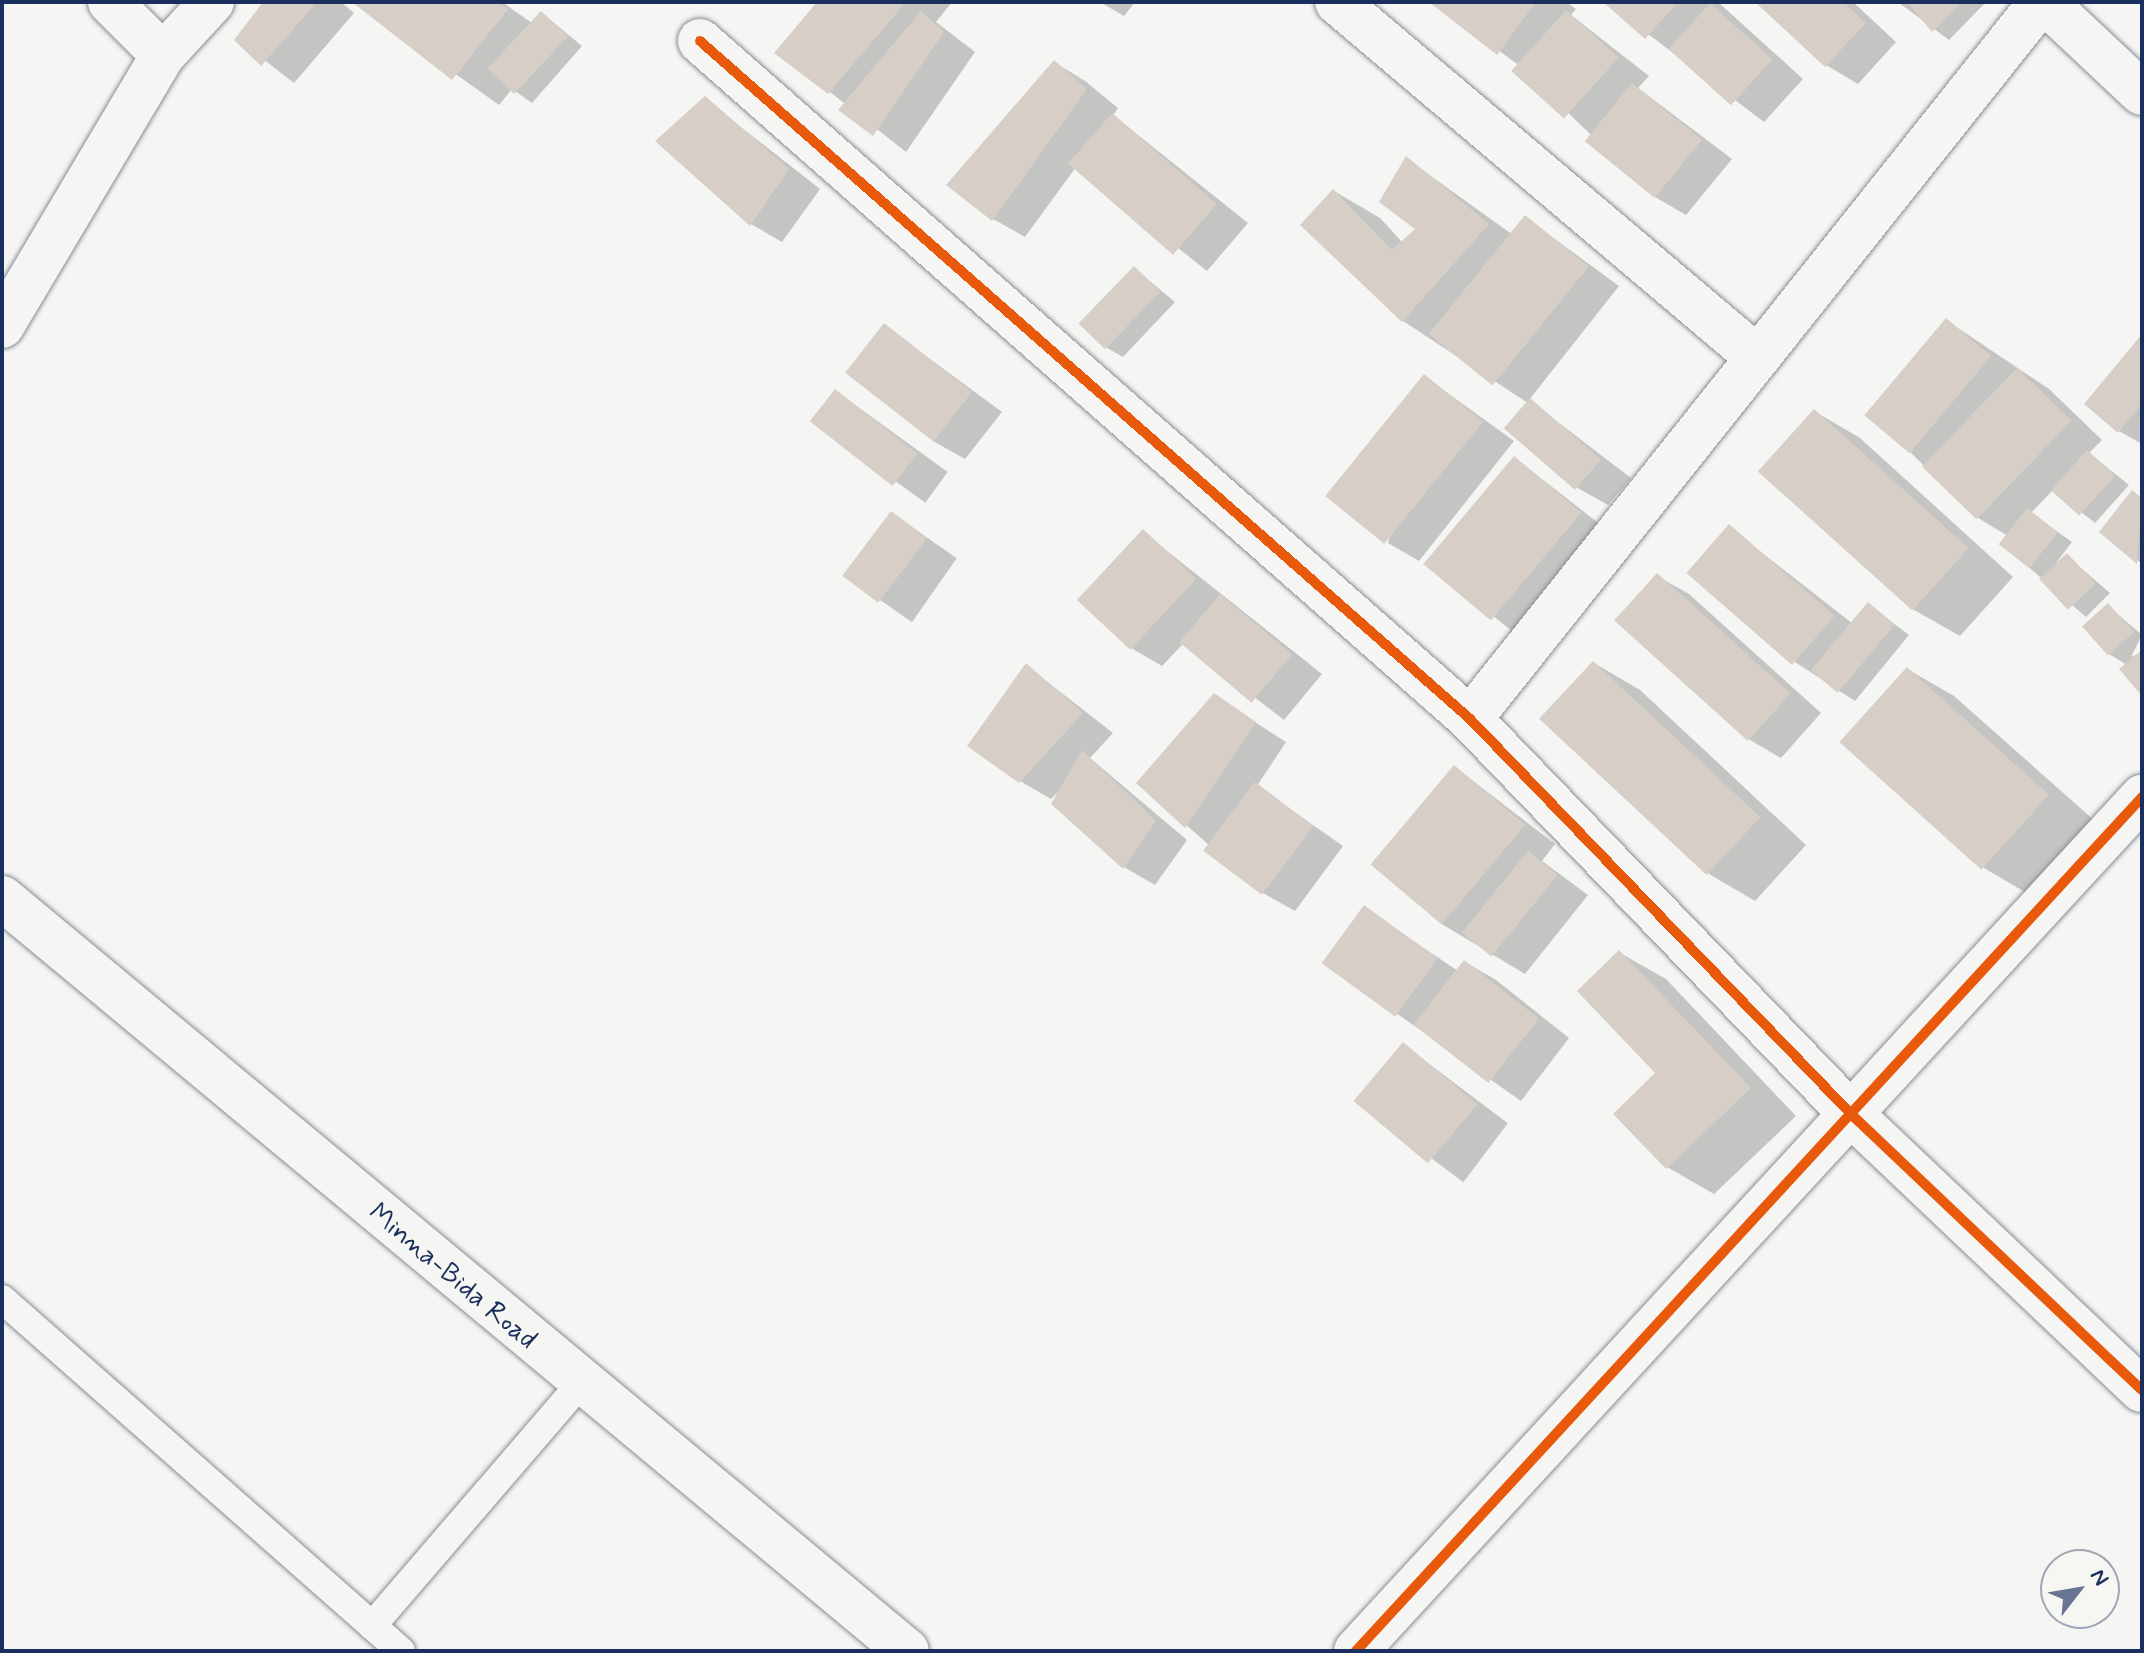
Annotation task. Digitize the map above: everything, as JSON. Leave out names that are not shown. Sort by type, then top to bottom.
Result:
[{"type":"street","points":[[110,2],[163,55]]},
{"type":"street","points":[[2,326],[163,55],[212,2]]},
{"type":"street","points":[[1337,2],[1758,358]]},
{"type":"street","points":[[1470,719],[2043,2],[2142,93]]},
{"type":"street","points":[[700,41],[1470,719],[1853,1116],[2142,1390]]},
{"type":"street","points":[[1356,1651],[1853,1116],[2142,797]]},
{"type":"street","name":"Minna-Bida Road","points":[[2,898],[579,1385],[907,1651]]},
{"type":"lane","points":[[2,1299],[401,1651]]},
{"type":"lane","points":[[372,1626],[579,1385]]},
{"type":"building","points":[[263,2],[317,2],[261,66],[234,40]]},
{"type":"building","points":[[352,2],[497,2],[508,9],[452,80]]},
{"type":"building","points":[[817,2],[906,2],[828,94],[774,53]]},
{"type":"building","points":[[1429,2],[1536,2],[1497,55]]},
{"type":"building","points":[[1603,2],[1678,2],[1645,39]]},
{"type":"building","points":[[1755,2],[1843,2],[1866,23],[1825,67]]},
{"type":"building","points":[[1907,2],[1962,2],[1932,32]]},
{"type":"building","points":[[1710,3],[1772,59],[1731,105],[1669,49]]},
{"type":"building","points":[[1566,10],[1619,58],[1564,118],[1511,71]]},
{"type":"building","points":[[541,11],[568,36],[514,94],[487,69]]},
{"type":"building","points":[[921,11],[944,32],[873,136],[838,110]]},
{"type":"building","points":[[1054,60],[1087,89],[992,221],[946,185]]},
{"type":"building","points":[[1632,83],[1702,140],[1655,198],[1585,141]]},
{"type":"building","points":[[705,96],[789,169],[750,226],[655,141]]},
{"type":"building","points":[[1112,113],[1217,204],[1173,255],[1068,164]]},
{"type":"building","points":[[1406,156],[1489,224],[1402,322],[1300,225],[1333,189],[1392,250],[1415,229],[1379,202]]},
{"type":"building","points":[[1525,215],[1589,267],[1492,386],[1429,334]]},
{"type":"building","points":[[1134,266],[1161,292],[1105,349],[1078,324]]},
{"type":"building","points":[[1946,318],[1991,356],[1910,453],[1864,415]]},
{"type":"building","points":[[884,323],[972,392],[933,442],[845,373]]},
{"type":"building","points":[[2142,334],[2142,404],[2118,433],[2084,404]]},
{"type":"building","points":[[2017,368],[2072,421],[1977,519],[1922,467]]},
{"type":"building","points":[[1424,374],[1483,422],[1384,544],[1325,496]]},
{"type":"building","points":[[835,389],[918,454],[892,486],[810,421]]},
{"type":"building","points":[[1530,398],[1601,460],[1575,490],[1504,428]]},
{"type":"building","points":[[1814,409],[1969,548],[1912,611],[1758,471]]},
{"type":"building","points":[[2087,450],[2115,475],[2079,516],[2051,490]]},
{"type":"building","points":[[1514,456],[1581,513],[1491,621],[1423,564]]},
{"type":"building","points":[[2132,490],[2142,498],[2137,564],[2099,532]]},
{"type":"building","points":[[2027,508],[2058,532],[2029,568],[1999,544]]},
{"type":"building","points":[[891,511],[927,538],[878,603],[842,576]]},
{"type":"building","points":[[1729,524],[1835,616],[1792,665],[1686,573]]},
{"type":"building","points":[[1143,529],[1196,579],[1130,650],[1077,600]]},
{"type":"building","points":[[2067,553],[2096,584],[2068,610],[2039,579]]},
{"type":"building","points":[[1657,573],[1791,693],[1748,741],[1614,621]]},
{"type":"building","points":[[1220,594],[1292,654],[1252,703],[1180,642]]},
{"type":"building","points":[[1868,602],[1895,624],[1838,693],[1811,670]]},
{"type":"building","points":[[2108,603],[2134,632],[2108,655],[2082,626]]},
{"type":"building","points":[[2142,650],[2142,696],[2119,669]]},
{"type":"building","points":[[1593,661],[1760,817],[1707,875],[1539,719]]},
{"type":"building","points":[[1026,663],[1083,713],[1019,783],[967,746]]},
{"type":"building","points":[[1907,667],[2049,795],[1981,870],[1839,742]]},
{"type":"building","points":[[1214,693],[1256,722],[1185,828],[1136,783]]},
{"type":"building","points":[[1082,750],[1156,821],[1123,869],[1051,804]]},
{"type":"building","points":[[1454,765],[1525,825],[1442,924],[1370,865]]},
{"type":"building","points":[[1255,782],[1313,826],[1262,895],[1203,851]]},
{"type":"building","points":[[1528,851],[1558,875],[1491,957],[1462,933]]},
{"type":"building","points":[[1364,905],[1438,958],[1395,1017],[1322,963]]},
{"type":"building","points":[[1619,950],[1751,1088],[1666,1169],[1613,1114],[1655,1073],[1577,991]]},
{"type":"building","points":[[1464,960],[1539,1018],[1488,1083],[1414,1025]]},
{"type":"building","points":[[1403,1042],[1477,1104],[1428,1163],[1354,1101]]},
{"type":"cycle path","points":[[700,41],[1470,719],[1853,1116],[2142,1390]]},
{"type":"cycle path","points":[[1356,1651],[2142,797]]}]
